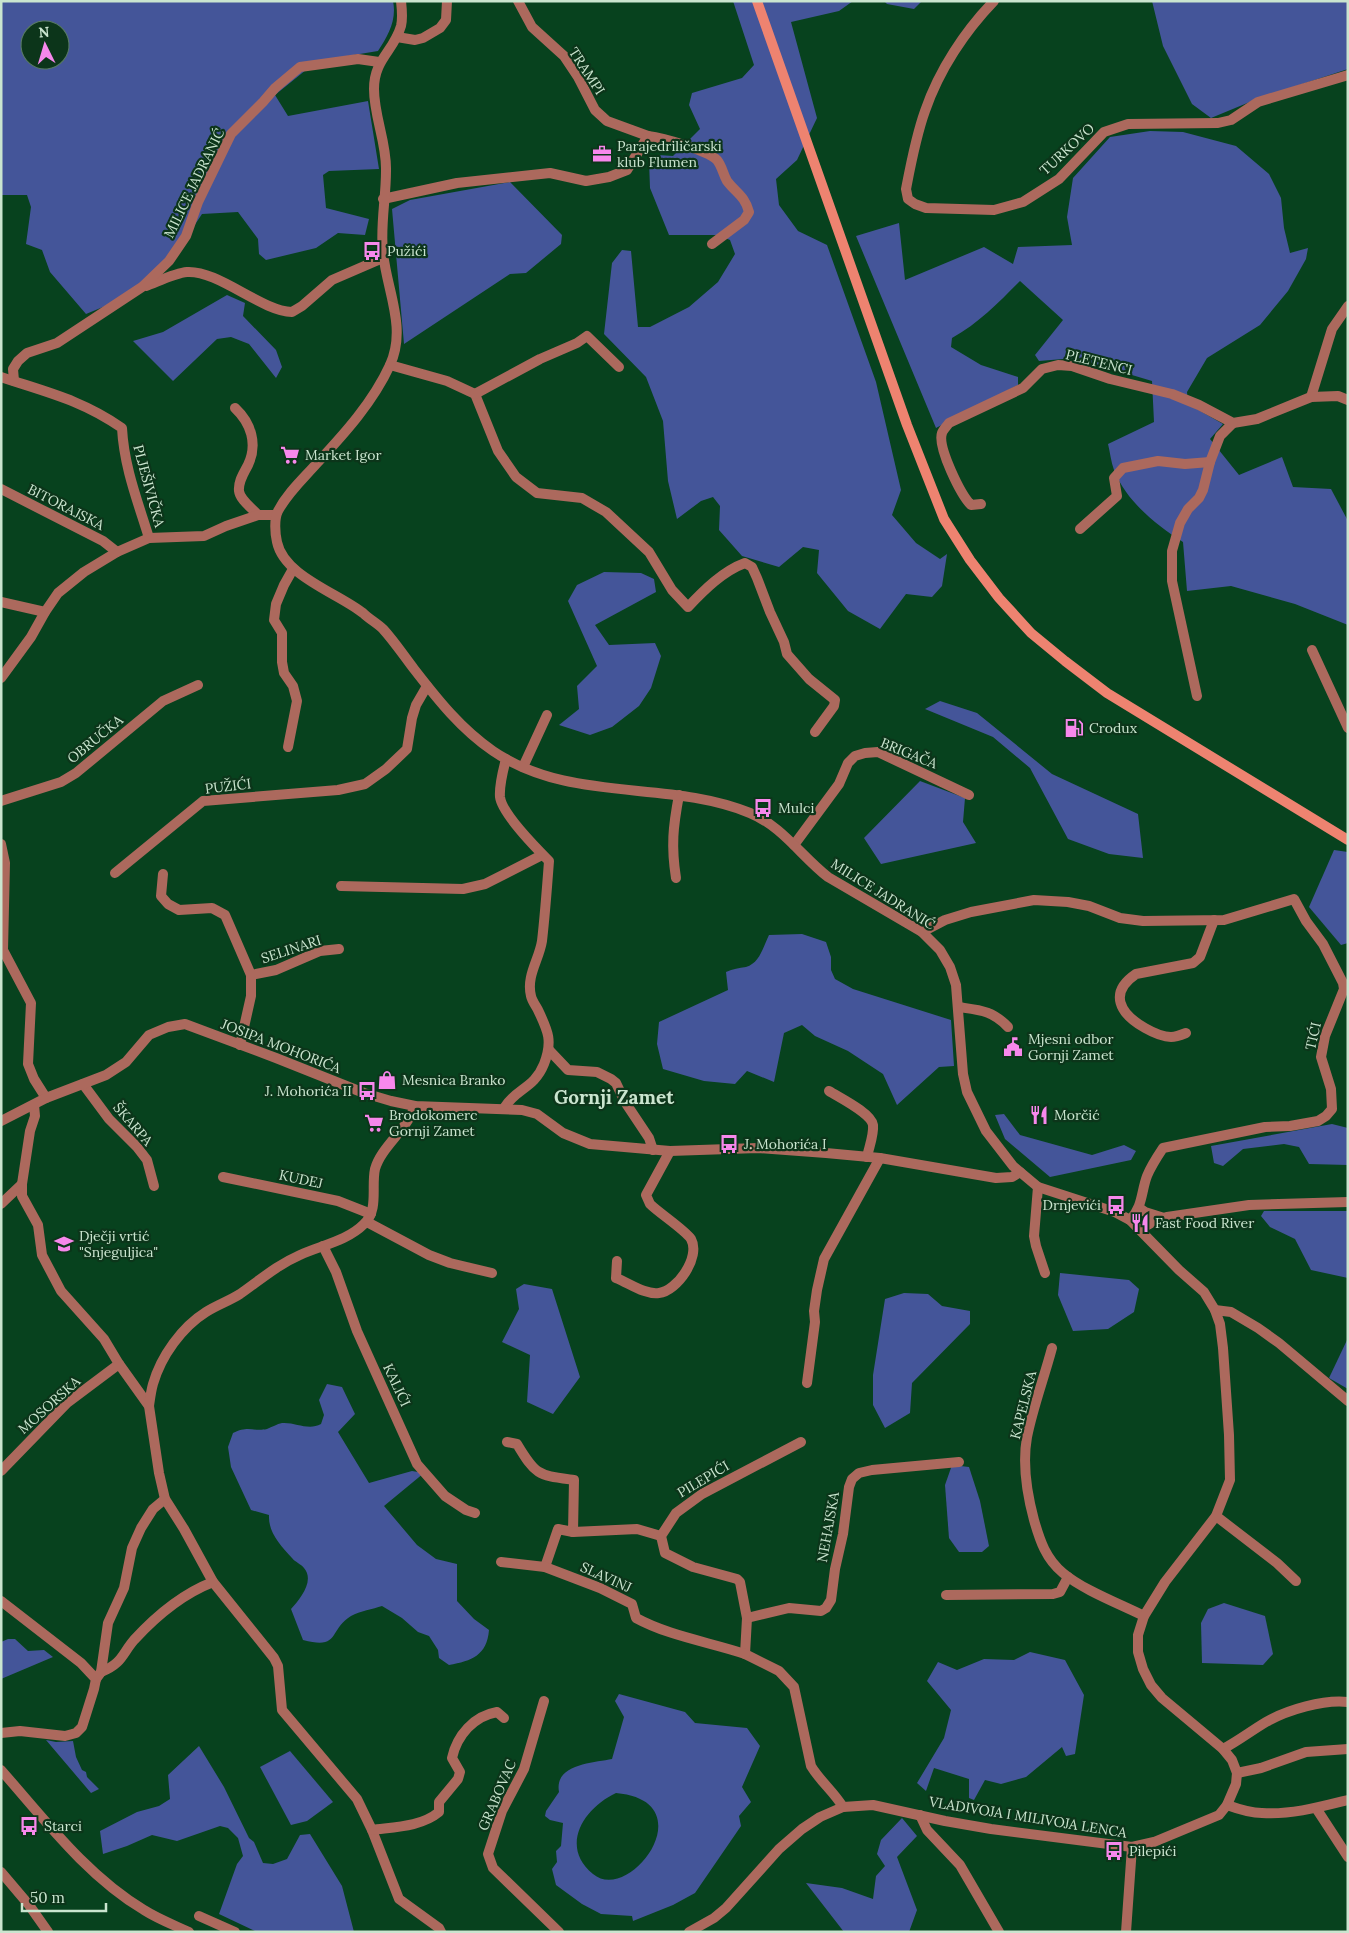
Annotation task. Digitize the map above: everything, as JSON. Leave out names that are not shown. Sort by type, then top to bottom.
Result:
[{"type":"main road","points":[[757,1],[904,416],[944,519],[970,560],[999,598],[1031,632],[1064,661],[1107,692],[1348,840]]},
{"type":"street","points":[[276,515],[287,495],[352,425],[376,390],[390,365],[398,337],[383,258],[385,150],[374,90],[379,62],[397,37],[402,24],[401,1]]},
{"type":"street","points":[[397,37],[415,40],[423,38],[440,28],[446,20],[447,1]]},
{"type":"street","name":"TRAMPI","points":[[518,1],[532,27],[564,56],[578,77],[595,110],[606,122],[648,136]]},
{"type":"street","name":"TURKOVO","points":[[994,1],[961,41],[941,74],[925,110],[906,189],[908,198],[914,204],[926,208],[994,210],[1022,202],[1059,179],[1104,132],[1128,124],[1218,123],[1231,120],[1258,102],[1348,75]]},
{"type":"street","name":"MILICE JADRANIĆ","points":[[142,287],[170,261],[186,236],[198,202],[231,134],[264,102],[275,88],[300,67],[325,62],[358,59],[379,62]]},
{"type":"street","points":[[384,199],[458,183],[550,173],[586,181],[609,176],[627,170],[648,136],[662,138],[712,155],[719,162],[727,180],[746,202],[748,212],[744,220],[712,244]]},
{"type":"street","points":[[14,381],[13,369],[18,361],[27,353],[56,343],[142,287],[187,272],[207,276],[279,310],[292,312],[302,306],[332,280],[383,258]]},
{"type":"street","points":[[1311,397],[1332,330],[1348,306]]},
{"type":"street","points":[[475,394],[540,359],[578,343],[587,336],[619,366]]},
{"type":"street","points":[[390,365],[447,381],[475,394],[498,451],[516,477],[537,493],[582,498],[606,512],[649,552],[672,590],[688,607],[703,591],[736,566],[745,563],[752,567],[784,642],[787,654],[809,679],[834,700],[834,706],[815,732]]},
{"type":"street","name":"PLETENCI","points":[[981,504],[971,505],[964,498],[942,447],[942,433],[949,423],[1023,388],[1042,369],[1058,365],[1072,366],[1110,379],[1172,394],[1199,405],[1233,423]]},
{"type":"street","name":"PLJEŠIVIČKA","points":[[1,377],[88,406],[122,428],[123,448],[128,474],[149,538],[204,536],[258,515],[276,515]]},
{"type":"street","points":[[1197,696],[1172,581],[1172,551],[1180,523],[1188,509],[1204,490],[1210,462],[1220,436],[1233,423],[1257,419],[1311,397],[1338,396],[1348,400]]},
{"type":"street","points":[[235,408],[244,416],[253,440],[250,462],[240,481],[239,492],[242,498],[258,515]]},
{"type":"street","points":[[1080,529],[1116,496],[1114,478],[1122,468],[1158,460],[1185,464],[1210,462]]},
{"type":"street","name":"BITORAJSKA","points":[[1,489],[103,541],[117,552]]},
{"type":"street","name":"MILICE JADRANIĆ","points":[[276,515],[276,540],[279,550],[293,569],[355,607],[383,630],[451,715],[465,729],[495,752],[542,776],[572,784],[680,795],[729,806],[754,814],[776,829],[828,877],[922,932],[940,950],[950,967],[956,985],[963,1074],[967,1092],[986,1131],[1020,1172]]},
{"type":"street","points":[[1,678],[31,637],[44,612],[58,593],[84,572],[117,552],[149,538]]},
{"type":"street","points":[[288,747],[297,701],[293,686],[284,672],[282,633],[274,620],[276,604],[293,569]]},
{"type":"street","points":[[1,602],[44,612]]},
{"type":"street","points":[[1312,650],[1348,728]]},
{"type":"street","name":"OBRUČKA","points":[[1,801],[61,782],[76,773],[163,701],[198,685]]},
{"type":"street","name":"PUŽIĆI","points":[[115,873],[203,801],[338,790],[365,784],[386,769],[407,749],[416,704],[427,686]]},
{"type":"street","points":[[523,767],[547,715]]},
{"type":"street","name":"BRIGAČA","points":[[794,846],[839,784],[848,763],[855,756],[865,753],[878,752],[969,795]]},
{"type":"street","points":[[504,1108],[508,1101],[532,1084],[538,1077],[548,1050],[549,1036],[531,997],[530,975],[542,944],[549,861],[518,827],[504,808],[500,798],[506,759]]},
{"type":"street","points":[[676,878],[672,841],[680,795]]},
{"type":"street","points":[[1,844],[4,863],[3,950],[32,1003],[28,1064],[34,1079],[46,1098]]},
{"type":"street","points":[[341,886],[463,889],[485,884],[503,873],[542,855]]},
{"type":"street","name":"SELINARI","points":[[163,874],[161,896],[168,904],[179,910],[212,908],[225,915],[251,975],[251,996],[240,1046]]},
{"type":"street","name":"TIĆI","points":[[922,932],[945,920],[971,912],[1034,900],[1068,902],[1089,906],[1120,918],[1143,921],[1224,920],[1294,899],[1306,921],[1319,936],[1343,983],[1344,989],[1325,1036],[1321,1057],[1331,1089],[1332,1109],[1326,1116],[1318,1120],[1290,1126],[1257,1128],[1163,1148],[1146,1177],[1139,1208],[1130,1220]]},
{"type":"street","points":[[1186,1033],[1170,1037],[1152,1031],[1133,1021],[1120,1006],[1122,987],[1128,979],[1136,974],[1193,963],[1200,957],[1214,920]]},
{"type":"street","name":"SELINARI","points":[[251,975],[276,970],[320,951],[339,949]]},
{"type":"street","points":[[958,1007],[988,1012],[1000,1018],[1008,1027]]},
{"type":"street","name":"JOSIPA MOHORIĆA","points":[[1,1121],[46,1098],[106,1075],[126,1062],[149,1035],[168,1027],[184,1024],[364,1093],[415,1106],[522,1110],[537,1114],[563,1133],[590,1144],[670,1151],[758,1148],[880,1158],[996,1178],[1012,1177],[1020,1172]]},
{"type":"street","points":[[548,1050],[568,1070],[597,1072],[616,1083],[625,1102],[649,1138],[653,1150]]},
{"type":"street","name":"ŠKARPA","points":[[83,1084],[109,1119],[137,1147],[146,1160],[154,1186]]},
{"type":"street","points":[[829,1091],[869,1116],[873,1124],[873,1131],[867,1157]]},
{"type":"street","points":[[34,1105],[35,1116],[30,1131],[22,1196],[38,1225],[42,1255],[61,1291],[104,1339],[149,1406]]},
{"type":"street","points":[[415,1106],[410,1120],[386,1151],[376,1168],[369,1218],[346,1237],[278,1265],[238,1295],[205,1312],[184,1330],[160,1367],[153,1384],[149,1406],[159,1473],[165,1499],[184,1528],[213,1582],[274,1658],[278,1666],[282,1710],[357,1799],[372,1830],[399,1899],[439,1928],[441,1932]]},
{"type":"street","points":[[617,1261],[616,1278],[650,1293],[661,1293],[673,1288],[689,1266],[694,1252],[691,1239],[658,1212],[650,1204],[646,1196],[670,1151]]},
{"type":"street","points":[[807,1383],[815,1322],[814,1311],[824,1259],[880,1158]]},
{"type":"street","points":[[1020,1172],[1038,1187],[1115,1212],[1130,1220],[1154,1246],[1204,1292],[1215,1310],[1220,1324],[1230,1466],[1228,1486],[1216,1516],[1162,1587],[1144,1616],[1138,1634],[1138,1652],[1142,1669],[1151,1685],[1162,1698],[1223,1750],[1232,1760],[1237,1773],[1261,1768],[1306,1752],[1348,1749]]},
{"type":"street","name":"KUDEJ","points":[[223,1177],[338,1201],[429,1255],[450,1263],[492,1273]]},
{"type":"street","points":[[1,1204],[22,1184]]},
{"type":"street","points":[[1038,1187],[1034,1236],[1045,1273]]},
{"type":"street","points":[[1140,1229],[1165,1218],[1257,1204],[1348,1202]]},
{"type":"street","points":[[1139,1208],[1145,1212],[1165,1218]]},
{"type":"street","name":"KALIĆI","points":[[323,1246],[336,1272],[357,1331],[417,1464],[445,1496],[466,1510],[475,1513]]},
{"type":"street","points":[[1215,1310],[1231,1312],[1258,1328],[1279,1343],[1348,1401]]},
{"type":"street","name":"KAPELSKA","points":[[1052,1348],[1027,1437],[1026,1480],[1031,1510],[1044,1550],[1053,1564],[1068,1577],[1144,1616]]},
{"type":"street","name":"MOSORSKA","points":[[1,1471],[67,1403],[119,1364]]},
{"type":"street","points":[[507,1442],[517,1444],[530,1466],[545,1476],[574,1480],[573,1532]]},
{"type":"street","name":"PILEPIĆI","points":[[661,1536],[676,1513],[702,1494],[801,1442]]},
{"type":"street","name":"NEHAJSKA","points":[[747,1618],[789,1608],[821,1611],[826,1608],[831,1600],[849,1487],[852,1479],[859,1473],[872,1470],[959,1462]]},
{"type":"street","points":[[1,1733],[20,1731],[65,1736],[76,1733],[82,1727],[99,1676],[108,1623],[124,1588],[132,1548],[141,1528],[153,1509],[165,1499]]},
{"type":"street","points":[[1216,1516],[1277,1563],[1296,1581]]},
{"type":"street","points":[[545,1567],[558,1529],[573,1532],[637,1528],[661,1536],[665,1553],[693,1567],[737,1579],[741,1586],[747,1618],[745,1654],[779,1671],[794,1687],[811,1766],[818,1778],[837,1796],[843,1807]]},
{"type":"street","name":"SLAVINJ","points":[[501,1562],[545,1567],[600,1588],[627,1601],[634,1608],[636,1618],[641,1621],[671,1633],[745,1654]]},
{"type":"street","points":[[946,1595],[1053,1594],[1060,1592],[1068,1577]]},
{"type":"street","points":[[99,1676],[119,1662],[134,1641],[182,1597],[213,1582]]},
{"type":"street","points":[[1,1602],[99,1676]]},
{"type":"street","name":"GRABOVAC","points":[[544,1701],[524,1769],[502,1811],[488,1854],[493,1868],[559,1932]]},
{"type":"street","points":[[1223,1750],[1266,1722],[1288,1712],[1323,1703],[1348,1702]]},
{"type":"street","points":[[372,1830],[432,1818],[439,1812],[439,1802],[458,1779],[460,1772],[452,1758],[454,1746],[462,1734],[487,1714],[497,1712],[504,1718]]},
{"type":"street","points":[[1,1770],[63,1840],[100,1878],[144,1910],[190,1932]]},
{"type":"street","name":"VLADIVOJA I MILIVOJA LENCA","points":[[688,1932],[714,1918],[726,1908],[779,1850],[802,1828],[820,1817],[843,1807],[874,1805],[990,1829],[1132,1847],[1154,1842],[1207,1821],[1219,1814],[1227,1805],[1236,1784],[1237,1773]]},
{"type":"street","points":[[1227,1805],[1263,1814],[1316,1808],[1348,1800]]},
{"type":"street","points":[[1316,1808],[1348,1857]]},
{"type":"street","points":[[920,1815],[927,1830],[960,1865],[973,1891],[999,1932]]},
{"type":"street","points":[[1126,1932],[1132,1847]]},
{"type":"street","points":[[1,1872],[48,1932]]},
{"type":"street","points":[[199,1916],[235,1932]]},
{"type":"shaded area","points":[[1,1],[393,1],[393,21],[378,51],[317,61],[275,95],[288,116],[368,101],[379,169],[329,171],[323,175],[326,208],[369,219],[365,235],[338,233],[316,248],[266,260],[259,254],[258,239],[238,212],[202,214],[172,259],[115,302],[86,314],[50,272],[42,250],[26,244],[31,207],[27,195],[1,195]]},
{"type":"shaded area","points":[[733,1],[853,1],[839,11],[791,22],[817,118],[797,160],[776,179],[779,205],[798,231],[827,245],[876,382],[901,490],[892,515],[916,543],[940,559],[947,554],[942,586],[932,597],[906,594],[880,629],[848,611],[817,573],[819,550],[803,547],[779,567],[742,556],[719,530],[720,506],[713,497],[701,501],[677,519],[668,481],[663,421],[646,377],[604,334],[612,263],[622,250],[631,251],[638,327],[650,327],[689,307],[718,282],[735,254],[730,240],[718,235],[669,235],[650,188],[649,161],[658,155],[673,156],[700,129],[689,105],[692,93],[742,78],[754,65]]},
{"type":"shaded area","points":[[884,1],[922,1],[914,9],[887,4]]},
{"type":"shaded area","points":[[1152,1],[1348,1],[1348,69],[1257,99],[1211,118],[1192,104],[1163,46]]},
{"type":"shaded area","points":[[1150,131],[1183,132],[1236,146],[1269,174],[1281,198],[1284,228],[1290,253],[1308,248],[1306,259],[1288,291],[1260,325],[1207,358],[1187,392],[1188,404],[1223,424],[1210,439],[1239,475],[1282,457],[1293,487],[1331,489],[1348,521],[1348,625],[1295,604],[1231,586],[1187,591],[1183,542],[1152,520],[1126,492],[1114,470],[1108,444],[1154,422],[1152,381],[1075,358],[1039,361],[1035,355],[1063,320],[1020,281],[980,319],[952,338],[951,347],[981,365],[1018,377],[1018,385],[936,428],[856,236],[899,223],[905,280],[984,247],[1013,264],[1018,247],[1072,245],[1067,217],[1073,178],[1110,137]]},
{"type":"shaded area","points":[[510,182],[562,235],[561,244],[526,273],[510,274],[404,344],[392,209],[410,200]]},
{"type":"shaded area","points":[[227,295],[245,303],[243,316],[276,350],[282,367],[276,378],[249,344],[231,337],[217,339],[173,381],[133,341],[163,332]]},
{"type":"shaded area","points":[[604,572],[641,573],[654,579],[656,592],[595,625],[609,645],[655,643],[661,656],[651,688],[639,706],[612,727],[590,735],[559,725],[579,709],[577,686],[597,666],[568,601],[577,585]]},
{"type":"shaded area","points":[[940,701],[977,713],[1052,774],[1138,814],[1143,858],[1109,854],[1068,839],[1030,768],[993,737],[925,709]]},
{"type":"shaded area","points":[[920,781],[965,798],[963,822],[976,843],[881,864],[864,838]]},
{"type":"shaded area","points":[[1334,850],[1348,852],[1348,943],[1341,945],[1309,907]]},
{"type":"shaded area","points":[[802,934],[826,942],[831,957],[831,970],[835,979],[853,989],[951,1020],[954,1066],[939,1067],[897,1105],[883,1074],[848,1051],[815,1036],[802,1025],[784,1033],[774,1082],[747,1071],[735,1084],[704,1081],[663,1069],[657,1044],[659,1022],[728,990],[726,972],[746,967],[755,962],[769,935]]},
{"type":"shaded area","points":[[1004,1114],[1020,1135],[1092,1155],[1124,1145],[1136,1151],[1131,1160],[1050,1177],[1005,1139],[995,1115]]},
{"type":"shaded area","points":[[1332,1124],[1348,1128],[1348,1165],[1309,1164],[1299,1147],[1284,1144],[1243,1149],[1223,1166],[1214,1163],[1211,1146]]},
{"type":"shaded area","points":[[1264,1211],[1348,1211],[1348,1278],[1311,1270],[1295,1239],[1270,1227],[1261,1216]]},
{"type":"shaded area","points":[[1060,1273],[1129,1280],[1139,1289],[1134,1312],[1108,1329],[1073,1331],[1058,1295]]},
{"type":"shaded area","points":[[524,1284],[552,1289],[580,1377],[553,1414],[527,1402],[530,1355],[502,1342],[519,1309],[516,1289]]},
{"type":"shaded area","points":[[904,1293],[928,1294],[942,1306],[970,1311],[970,1324],[912,1383],[910,1413],[885,1428],[873,1405],[873,1375],[885,1299]]},
{"type":"shaded area","points":[[1348,1338],[1348,1389],[1329,1378]]},
{"type":"shaded area","points":[[327,1384],[342,1387],[355,1414],[338,1432],[369,1483],[412,1471],[424,1473],[384,1506],[417,1545],[436,1559],[457,1564],[457,1601],[474,1619],[489,1630],[488,1639],[482,1651],[471,1659],[449,1665],[439,1658],[438,1650],[429,1636],[418,1632],[402,1618],[382,1606],[351,1616],[344,1621],[329,1640],[315,1642],[303,1640],[291,1609],[305,1590],[308,1578],[307,1573],[279,1543],[270,1527],[269,1515],[251,1510],[231,1467],[228,1447],[233,1433],[243,1429],[262,1430],[282,1423],[311,1427],[321,1424],[324,1415],[319,1400]]},
{"type":"shaded area","points":[[952,1465],[969,1467],[980,1501],[989,1546],[982,1552],[959,1552],[949,1538],[945,1485]]},
{"type":"shaded area","points":[[1224,1603],[1265,1616],[1273,1654],[1263,1665],[1202,1663],[1201,1623],[1208,1609]]},
{"type":"shaded area","points":[[15,1639],[28,1651],[44,1650],[53,1657],[1,1679],[1,1642]]},
{"type":"shaded area","points":[[1030,1652],[1065,1660],[1084,1695],[1075,1754],[1066,1756],[1062,1747],[1026,1777],[1001,1784],[985,1780],[974,1800],[969,1798],[969,1779],[934,1768],[926,1791],[917,1783],[944,1738],[951,1710],[927,1681],[938,1662],[957,1670],[984,1659],[1014,1660]]},
{"type":"shaded area","points":[[619,1694],[685,1712],[695,1723],[747,1728],[760,1746],[742,1787],[751,1802],[739,1816],[741,1826],[695,1893],[673,1905],[633,1921],[632,1916],[601,1914],[582,1904],[556,1885],[552,1869],[557,1862],[556,1851],[561,1846],[563,1823],[550,1820],[545,1816],[546,1811],[559,1792],[559,1783],[562,1776],[569,1770],[586,1764],[612,1759],[624,1717],[615,1701]],"holes":[[[616,1793],[642,1800],[656,1813],[658,1830],[652,1848],[640,1864],[625,1876],[608,1880],[593,1874],[583,1863],[578,1852],[577,1840],[586,1818],[594,1808]]]},
{"type":"shaded area","points":[[46,1740],[56,1742],[73,1741],[76,1757],[82,1770],[86,1772],[87,1777],[99,1789],[91,1793]]},
{"type":"shaded area","points":[[199,1746],[224,1787],[249,1838],[254,1842],[263,1863],[273,1864],[287,1859],[300,1835],[310,1834],[342,1886],[354,1932],[257,1932],[219,1914],[237,1864],[243,1856],[238,1838],[228,1828],[220,1826],[177,1841],[152,1835],[103,1854],[100,1831],[137,1812],[159,1806],[170,1799],[168,1775]]},
{"type":"shaded area","points":[[290,1751],[333,1802],[307,1821],[291,1825],[260,1767]]},
{"type":"shaded area","points":[[902,1818],[917,1836],[897,1857],[917,1910],[909,1932],[844,1932],[806,1883],[842,1888],[873,1899],[876,1876],[885,1866],[877,1854],[881,1840]]},
{"type":"place","name":"Parajedriličarski klub Flumen","points":[[602,154]]},
{"type":"place","name":"Pužići","points":[[372,251]]},
{"type":"place","name":"Market Igor","points":[[290,455]]},
{"type":"place","name":"Crodux","points":[[1074,728]]},
{"type":"place","name":"Mulci","points":[[763,808]]},
{"type":"place","name":"Mjesni odbor Gornji Zamet","points":[[1013,1047]]},
{"type":"place","name":"Mesnica Branko","points":[[387,1080]]},
{"type":"place","name":"J. Mohorića II","points":[[367,1091]]},
{"type":"place","name":"Morčić","points":[[1039,1115]]},
{"type":"place","name":"Brodokomerc Gornji Zamet","points":[[374,1123]]},
{"type":"place","name":"J. Mohorića I","points":[[729,1144]]},
{"type":"place","name":"Drnjevići","points":[[1116,1205]]},
{"type":"place","name":"Fast Food River","points":[[1140,1223]]},
{"type":"place","name":"Dječji vrtić \"Snjeguljica\"","points":[[64,1244]]},
{"type":"place","name":"Starci","points":[[29,1826]]},
{"type":"place","name":"Pilepići","points":[[1114,1851]]},
{"type":"district","name":"Gornji Zamet","points":[[614,1097]]}]
